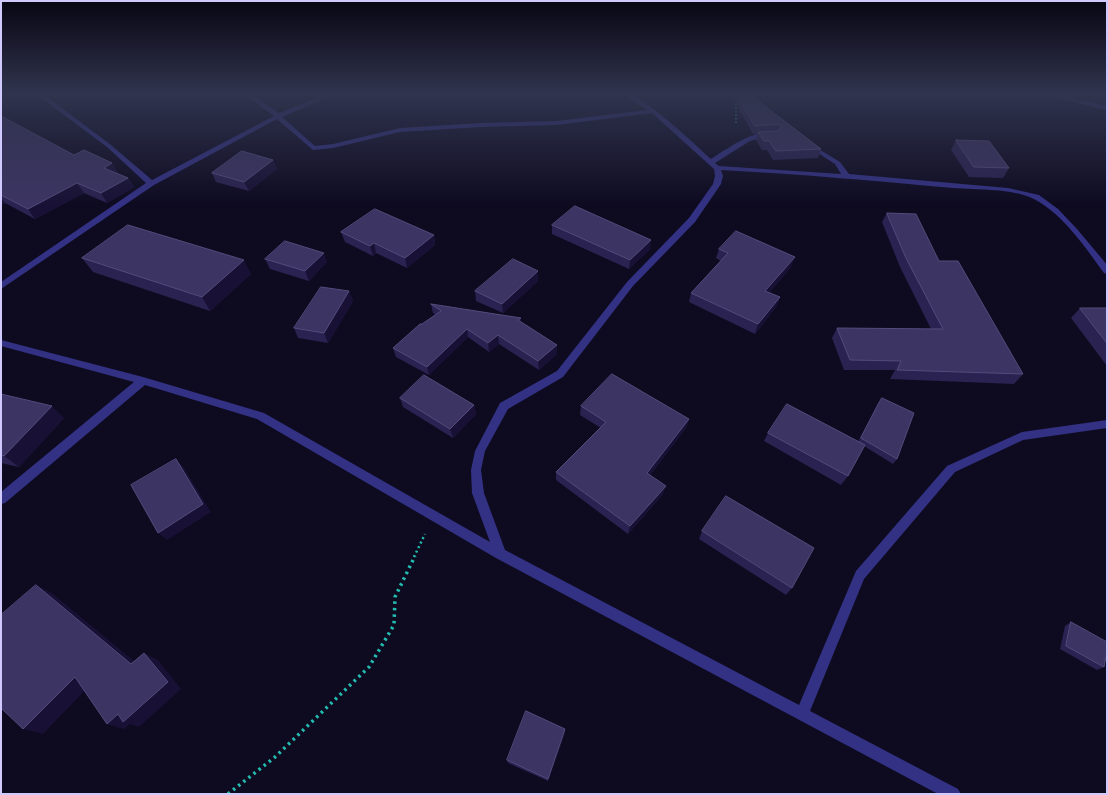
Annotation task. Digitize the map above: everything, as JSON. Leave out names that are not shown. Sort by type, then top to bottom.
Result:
[{"type":"street","points":[[89,131],[109,146],[150,183]]},
{"type":"street","points":[[1,286],[150,183],[249,131]]},
{"type":"street","points":[[293,131],[313,148],[333,146],[395,131]]},
{"type":"street","points":[[500,554],[478,493],[476,470],[480,451],[504,406],[560,374],[630,284],[692,220],[717,184],[719,176],[714,165],[676,131]]},
{"type":"street","points":[[714,165],[741,144],[754,137],[775,136]]},
{"type":"street","points":[[818,150],[838,163],[846,176]]},
{"type":"street","points":[[714,165],[977,188],[1034,196],[1070,226],[1107,271]]},
{"type":"street","points":[[1,343],[143,380],[260,416],[500,554],[954,794]]},
{"type":"street","points":[[1,499],[143,380]]},
{"type":"street","points":[[802,714],[860,575],[951,469],[1022,436],[1107,424]]},
{"type":"path","points":[[736,131],[741,144]]},
{"type":"path","points":[[228,794],[275,757],[369,667],[394,625],[395,597],[434,516]]},
{"type":"building","points":[[1,131],[29,131],[74,155],[84,150],[112,163],[104,168],[128,178],[101,193],[77,183],[28,209],[1,195]]},
{"type":"building","points":[[798,131],[821,149],[776,151],[769,141],[764,141],[758,132]]},
{"type":"building","points":[[956,140],[989,141],[1009,168],[974,167]]},
{"type":"building","points":[[242,151],[273,160],[244,182],[212,173]]},
{"type":"building","points":[[575,206],[651,240],[630,260],[552,225]]},
{"type":"building","points":[[375,209],[434,235],[405,258],[374,243],[370,246],[341,232]]},
{"type":"building","points":[[887,213],[916,214],[939,261],[958,261],[1023,374],[897,370],[901,361],[850,360],[837,328],[943,329],[906,258]]},
{"type":"building","points":[[128,225],[244,260],[202,297],[82,258]]},
{"type":"building","points":[[736,231],[795,257],[765,291],[780,297],[758,324],[691,293],[728,253],[719,249]]},
{"type":"building","points":[[285,241],[324,253],[305,271],[265,259]]},
{"type":"building","points":[[513,259],[538,271],[502,304],[475,291]]},
{"type":"building","points":[[321,287],[349,291],[324,333],[294,328]]},
{"type":"building","points":[[431,304],[521,318],[518,320],[557,345],[538,361],[498,335],[488,343],[467,329],[427,367],[393,348],[420,324],[441,311]]},
{"type":"building","points":[[1080,308],[1107,308],[1107,343]]},
{"type":"building","points":[[612,374],[689,419],[647,473],[666,486],[630,526],[556,472],[606,422],[581,406]]},
{"type":"building","points":[[424,375],[474,405],[450,429],[400,398]]},
{"type":"building","points":[[1,394],[52,406],[4,456],[1,455]]},
{"type":"building","points":[[882,398],[914,413],[897,459],[861,438]]},
{"type":"building","points":[[787,404],[865,445],[848,476],[768,433]]},
{"type":"building","points":[[176,459],[203,504],[158,533],[131,485]]},
{"type":"building","points":[[726,496],[814,548],[792,588],[702,531]]},
{"type":"building","points":[[36,585],[131,664],[144,653],[168,682],[123,722],[118,714],[107,724],[75,677],[23,729],[1,708],[1,615]]},
{"type":"building","points":[[1071,622],[1107,642],[1104,667],[1066,646]]},
{"type":"building","points":[[526,711],[565,729],[548,779],[507,760]]}]
